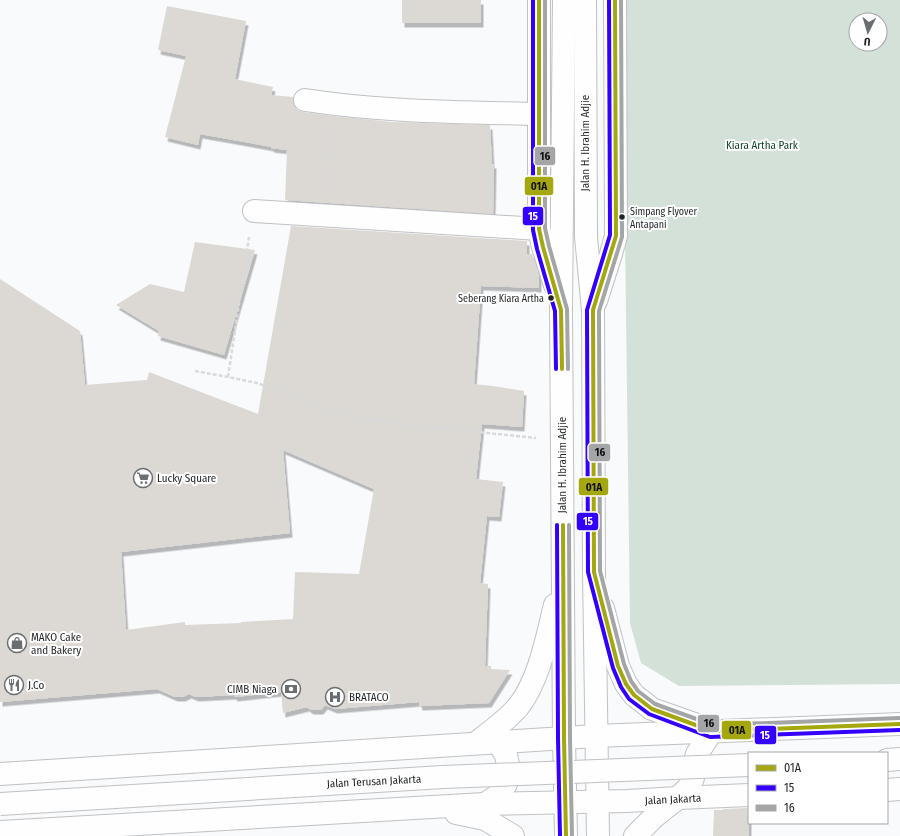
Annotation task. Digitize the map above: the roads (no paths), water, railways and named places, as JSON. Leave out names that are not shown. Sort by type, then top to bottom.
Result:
[{"type":"main road","name":"Jalan H. Ibrahim Adjie","points":[[539,0],[539,230],[561,310]]},
{"type":"main road","name":"Jalan H. Ibrahim Adjie","points":[[564,0],[561,310],[566,836]]},
{"type":"main road","name":"Jalan H. Ibrahim Adjie","points":[[584,0],[586,237],[593,310],[594,572],[598,836]]},
{"type":"main road","name":"Jalan H. Ibrahim Adjie","points":[[593,310],[616,236],[614,0]]},
{"type":"main road","points":[[315,101],[337,105],[436,112],[539,114]]},
{"type":"main road","points":[[254,211],[539,230]]},
{"type":"main road","points":[[594,572],[618,666],[626,684],[634,695],[652,709],[712,731]]},
{"type":"main road","points":[[476,743],[504,722],[519,706],[533,683],[544,649],[563,574]]},
{"type":"main road","points":[[0,774],[596,736],[900,724]]},
{"type":"main road","points":[[636,836],[655,816],[678,798],[689,787],[693,778],[697,754],[712,731]]},
{"type":"main road","points":[[485,804],[497,796],[506,784],[509,770],[506,755],[498,742]]},
{"type":"main road","points":[[888,760],[900,759]]},
{"type":"main road","name":"Jalan Terusan Jakarta","points":[[0,804],[443,777],[748,765]]},
{"type":"main road","points":[[888,790],[900,789]]},
{"type":"main road","name":"Jalan Jakarta","points":[[598,802],[627,802],[748,795]]},
{"type":"main road","points":[[0,832],[485,804],[598,802]]},
{"type":"main road","points":[[432,807],[485,819],[513,836]]},
{"type":"place","name":"Simpang Flyover Antapani","points":[[622,217]]},
{"type":"place","name":"Seberang Kiara Artha","points":[[551,298]]},
{"type":"place","name":"Lucky Square","points":[[143,478]]},
{"type":"place","name":"MAKO Cake and Bakery","points":[[17,643]]},
{"type":"place","name":"J.Co","points":[[14,685]]},
{"type":"place","name":"CIMB Niaga","points":[[291,689]]},
{"type":"place","name":"BRATACO","points":[[335,697]]},
{"type":"park label","name":"Kiara Artha Park","points":[[762,145]]}]
